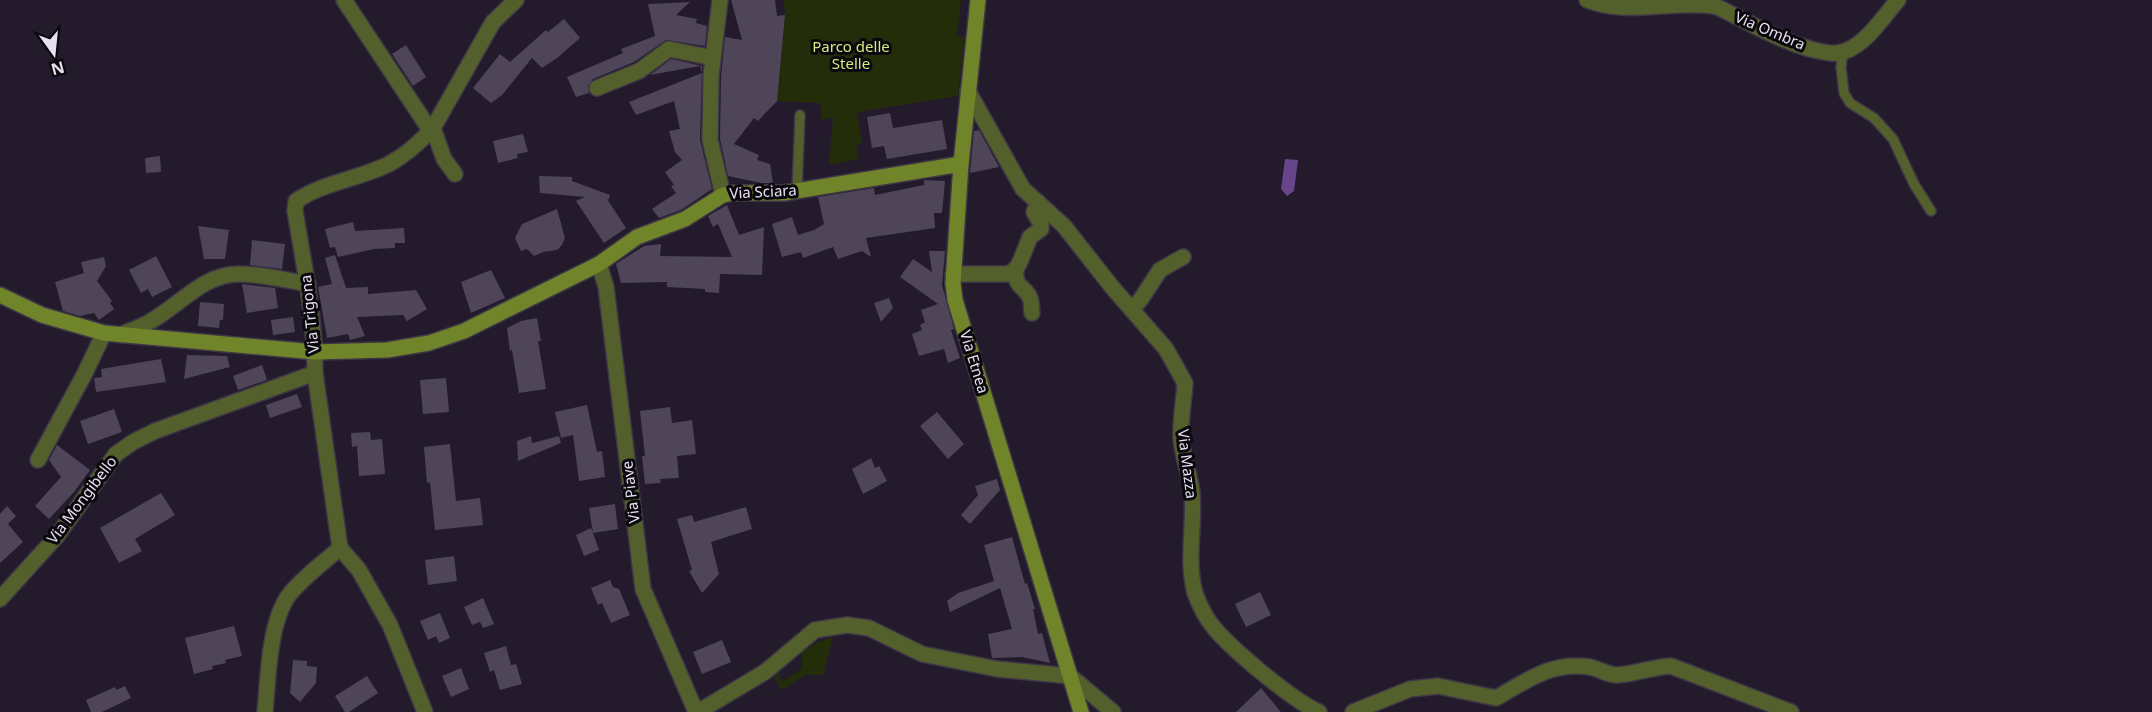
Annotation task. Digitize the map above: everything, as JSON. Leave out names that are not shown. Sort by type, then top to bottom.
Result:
[{"type":"street","points":[[344,0],[431,129],[444,159],[455,174]]},
{"type":"street","name":"Via Trigona","points":[[340,548],[315,373],[308,284],[295,211],[296,201],[308,193],[388,164],[420,142],[431,129],[493,22],[516,0]]},
{"type":"street","name":"Via Sciara","points":[[720,0],[711,76],[710,140],[723,195],[797,191],[961,164]]},
{"type":"street","name":"Via Etnea","points":[[978,0],[961,164],[954,274],[955,300],[1081,712]]},
{"type":"street","name":"Via Ombra","points":[[1587,0],[1600,5],[1683,2],[1715,7],[1796,45],[1826,53],[1843,51]]},
{"type":"street","points":[[1843,51],[1860,42],[1898,0]]},
{"type":"street","points":[[597,88],[639,71],[669,49],[713,58]]},
{"type":"street","name":"Via Mazza","points":[[968,91],[1023,189],[1064,226],[1112,288],[1166,349],[1185,383],[1181,439],[1192,492],[1190,546],[1196,594],[1215,628],[1276,684],[1319,712]]},
{"type":"street","points":[[0,295],[42,315],[104,333],[315,352],[387,350],[429,343],[464,331],[600,264],[638,237],[685,219],[723,195]]},
{"type":"street","points":[[1032,313],[1030,297],[1019,286],[1015,278],[1016,269],[1030,237],[1041,229],[1041,224],[1034,212],[1038,202]]},
{"type":"street","points":[[1132,309],[1160,270],[1183,257]]},
{"type":"street","name":"Via Piave","points":[[600,264],[606,287],[643,589],[697,712],[765,672],[815,630],[833,626],[869,628],[922,654],[997,669],[1070,676]]},
{"type":"street","points":[[954,274],[1008,274],[1016,269]]},
{"type":"street","points":[[121,335],[152,321],[195,289],[219,278],[237,274],[308,284]]},
{"type":"street","points":[[38,460],[104,333]]},
{"type":"street","name":"Via Mongibello","points":[[0,599],[57,536],[116,454],[155,431],[315,373]]},
{"type":"street","points":[[264,712],[272,642],[277,621],[288,596],[340,548],[359,570],[390,625],[425,712]]},
{"type":"street","points":[[1353,712],[1410,689],[1438,686],[1496,698],[1545,672],[1563,666],[1592,667],[1614,675],[1653,667],[1671,666],[1791,712]]},
{"type":"street","points":[[1070,676],[1113,712]]},
{"type":"lane","points":[[1843,51],[1841,67],[1844,93],[1850,103],[1874,118],[1893,139],[1914,184],[1932,211]]},
{"type":"lane","points":[[797,191],[800,115]]},
{"type":"green space","name":"Parco delle Stelle","points":[[784,0],[961,0],[957,35],[964,37],[958,96],[857,112],[862,142],[856,145],[859,159],[829,165],[833,117],[822,120],[820,103],[777,101],[785,15]]},
{"type":"green space","points":[[833,637],[823,675],[805,675],[781,690],[774,677],[779,672],[781,682],[802,669],[802,652],[818,642]]},
{"type":"shaded area","points":[[1285,159],[1298,160],[1294,191],[1287,196],[1281,189]]},
{"type":"building","points":[[731,0],[775,0],[777,16],[785,15],[777,101],[758,121],[754,118],[734,144],[759,155],[757,160],[770,164],[773,183],[761,183],[728,176],[720,139],[721,77],[725,37],[742,40]]},
{"type":"building","points":[[690,2],[676,15],[697,19],[696,23],[707,26],[705,46],[666,40],[634,62],[593,79],[588,86],[589,93],[576,97],[567,77],[623,53],[621,49],[655,36],[648,4]]},
{"type":"building","points":[[564,19],[580,38],[557,58],[542,68],[532,58],[502,95],[491,103],[473,88],[500,54],[510,62],[546,30],[548,32]]},
{"type":"building","points":[[406,45],[426,77],[413,86],[392,54]]},
{"type":"building","points":[[671,59],[702,66],[702,72],[700,66],[650,75]]},
{"type":"building","points":[[702,73],[700,140],[712,189],[681,210],[659,218],[652,209],[676,193],[671,186],[674,185],[665,172],[682,160],[675,152],[669,131],[680,129],[674,101],[636,115],[629,102]]},
{"type":"building","points":[[890,113],[893,128],[942,120],[947,149],[887,159],[884,146],[872,148],[867,117]]},
{"type":"building","points":[[979,130],[999,167],[970,173],[974,131]]},
{"type":"building","points":[[523,134],[528,152],[517,154],[518,158],[498,163],[493,141]]},
{"type":"building","points":[[160,156],[161,172],[146,173],[145,158]]},
{"type":"building","points":[[539,176],[572,177],[572,181],[610,195],[607,199],[626,228],[604,243],[576,201],[585,197],[540,193]]},
{"type":"building","points":[[924,180],[945,181],[942,213],[934,213],[935,228],[866,238],[871,257],[862,251],[838,259],[833,247],[803,258],[801,252],[782,257],[772,224],[792,217],[798,235],[814,230],[824,224],[818,197],[874,188],[875,195],[924,185]]},
{"type":"building","points":[[727,205],[739,235],[764,227],[762,275],[720,274],[719,293],[705,292],[705,289],[667,287],[667,282],[621,283],[616,264],[644,246],[661,244],[660,256],[732,257],[718,224],[713,227],[708,216]]},
{"type":"building","points":[[557,209],[565,238],[562,245],[557,250],[534,256],[527,249],[521,251],[515,238],[522,224]]},
{"type":"building","points":[[353,222],[355,231],[404,228],[405,243],[395,243],[395,248],[374,249],[338,257],[335,247],[330,248],[325,229]]},
{"type":"building","points":[[198,226],[229,230],[225,259],[204,259]]},
{"type":"building","points":[[252,240],[285,244],[282,269],[250,265]]},
{"type":"building","points":[[929,251],[945,251],[942,285],[954,329],[951,330],[960,358],[948,363],[944,349],[919,356],[912,334],[922,330],[920,325],[925,322],[921,310],[938,304],[900,277],[913,259],[932,272]]},
{"type":"building","points":[[335,255],[346,288],[368,287],[368,294],[416,290],[427,309],[407,321],[403,315],[357,317],[365,336],[350,340],[348,334],[327,338],[318,287],[332,284],[325,258]]},
{"type":"building","points":[[156,256],[172,287],[152,297],[148,289],[141,293],[129,270]]},
{"type":"building","points":[[104,257],[106,266],[97,281],[112,301],[110,303],[114,309],[99,320],[94,313],[80,316],[63,311],[55,282],[84,273],[81,262]]},
{"type":"building","points":[[491,270],[505,298],[471,313],[461,282]]},
{"type":"building","points":[[242,284],[275,288],[278,308],[247,313]]},
{"type":"building","points":[[889,298],[893,308],[881,322],[874,303]]},
{"type":"building","points":[[200,302],[224,304],[223,320],[220,320],[219,328],[198,326]]},
{"type":"building","points":[[293,317],[295,332],[273,335],[271,320]]},
{"type":"building","points":[[537,318],[541,341],[538,341],[546,389],[519,393],[507,328],[521,321]]},
{"type":"building","points":[[187,355],[227,356],[230,367],[184,379]]},
{"type":"building","points":[[161,359],[166,382],[96,392],[94,378],[102,377],[101,369]]},
{"type":"building","points":[[262,365],[267,380],[238,390],[233,376]]},
{"type":"building","points":[[446,378],[449,412],[423,414],[420,380]]},
{"type":"building","points":[[297,394],[302,407],[270,418],[266,405]]},
{"type":"building","points":[[587,405],[597,452],[602,451],[605,477],[579,481],[573,435],[561,438],[555,412]]},
{"type":"building","points":[[670,407],[672,423],[692,420],[696,454],[677,456],[679,478],[660,479],[661,483],[645,484],[642,456],[645,456],[640,411]]},
{"type":"building","points":[[114,409],[122,432],[88,444],[80,421]]},
{"type":"building","points":[[937,412],[964,444],[948,459],[920,426]]},
{"type":"building","points":[[370,432],[371,440],[382,439],[385,474],[359,476],[357,446],[352,447],[351,433]]},
{"type":"building","points":[[531,436],[532,443],[559,436],[561,443],[518,461],[517,441]]},
{"type":"building","points":[[450,444],[456,501],[480,498],[483,525],[435,530],[424,447]]},
{"type":"building","points":[[57,445],[90,470],[74,492],[49,519],[35,506],[61,477],[49,460]]},
{"type":"building","points":[[871,458],[875,468],[879,466],[887,481],[863,494],[852,469]]},
{"type":"building","points":[[997,479],[1000,490],[970,524],[961,515],[978,495],[975,486]]},
{"type":"building","points":[[161,493],[175,515],[135,539],[142,551],[119,563],[100,528]]},
{"type":"building","points":[[615,504],[618,529],[593,533],[589,508]]},
{"type":"building","points":[[7,506],[16,516],[8,524],[23,542],[0,563],[0,514]]},
{"type":"building","points":[[746,507],[752,529],[711,542],[719,574],[702,593],[689,571],[692,570],[677,519],[692,515],[694,522]]},
{"type":"building","points":[[591,528],[599,550],[584,556],[576,535]]},
{"type":"building","points":[[1012,537],[1025,584],[1027,583],[1035,609],[1033,609],[1038,634],[1042,633],[1050,663],[1022,657],[992,658],[988,634],[1012,629],[1000,588],[950,612],[947,601],[958,593],[994,581],[984,545]]},
{"type":"building","points":[[454,556],[457,581],[428,585],[425,560]]},
{"type":"building","points":[[610,580],[613,587],[619,589],[630,615],[611,623],[602,603],[598,605],[591,588]]},
{"type":"building","points":[[1260,592],[1271,615],[1246,627],[1235,604]]},
{"type":"building","points":[[483,598],[494,624],[483,628],[480,622],[472,625],[464,607]]},
{"type":"building","points":[[440,613],[450,638],[439,643],[436,636],[428,640],[420,621]]},
{"type":"building","points":[[234,626],[242,656],[225,660],[226,663],[212,666],[213,669],[194,674],[185,638]]},
{"type":"building","points":[[722,640],[731,662],[702,674],[693,652]]},
{"type":"building","points":[[506,646],[511,665],[516,664],[522,684],[500,690],[494,670],[490,672],[484,653]]},
{"type":"building","points":[[293,660],[307,661],[307,666],[317,667],[316,683],[300,702],[290,693]]},
{"type":"building","points":[[461,668],[469,689],[451,697],[442,676]]},
{"type":"building","points":[[367,676],[378,693],[349,712],[345,712],[335,696]]},
{"type":"building","points":[[125,686],[131,698],[102,712],[91,712],[86,700],[115,687],[116,690]]},
{"type":"building","points":[[1261,688],[1281,712],[1236,712]]}]
